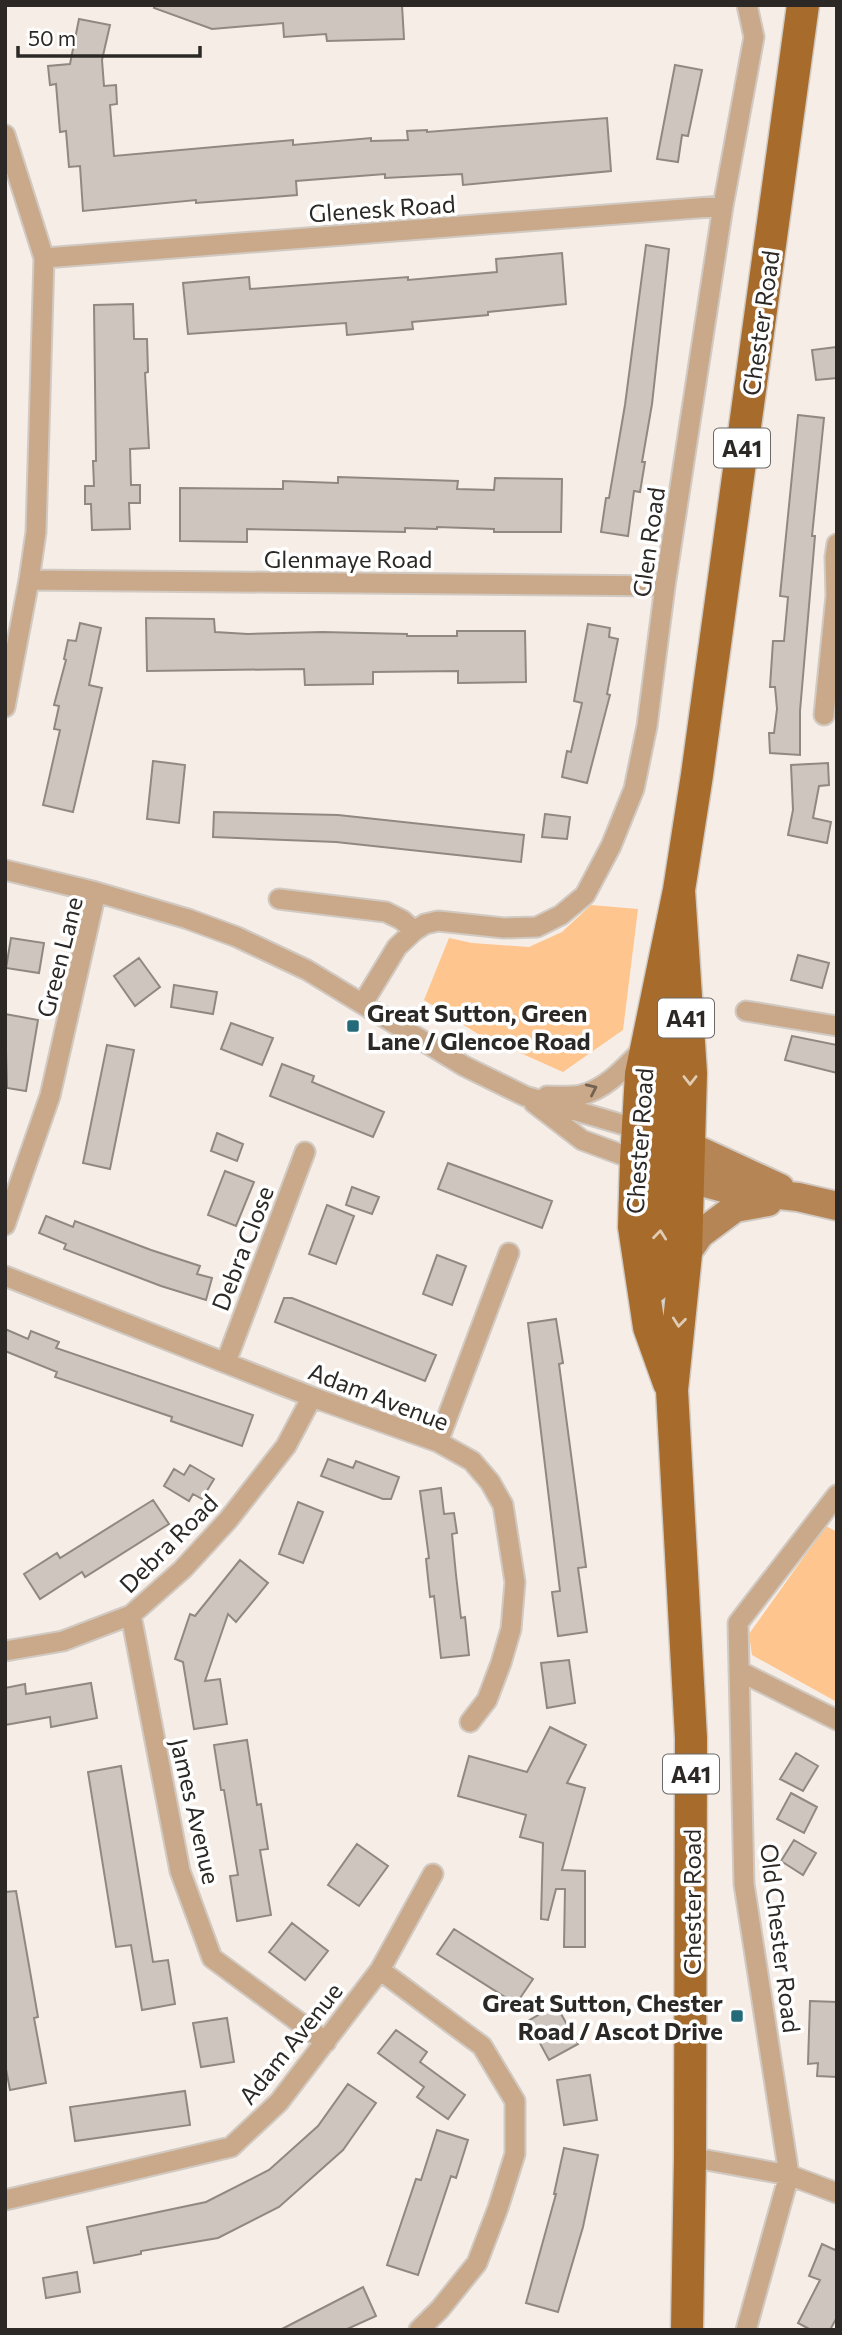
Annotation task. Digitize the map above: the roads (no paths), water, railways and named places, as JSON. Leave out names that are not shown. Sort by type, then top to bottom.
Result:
[{"type":"main road","name":"Chester Road","points":[[687,2330],[691,1738],[672,1390],[686,1254],[641,1074],[679,890],[699,761],[803,5]]},
{"type":"main road","name":"Chester Road","points":[[672,1390],[649,1327],[634,1227],[691,1073],[679,890]]},
{"type":"main road","points":[[662,1153],[798,1197],[837,1206]]},
{"type":"main road","points":[[686,1254],[700,1234],[735,1208],[798,1197]]},
{"type":"street","name":"Glen Road","points":[[414,930],[438,921],[503,928],[537,927],[561,915],[585,895],[611,846],[634,789],[647,726],[723,206],[754,37],[747,5]]},
{"type":"street","points":[[5,135],[10,168],[44,258],[36,532],[5,707]]},
{"type":"street","name":"Glenesk Road","points":[[44,258],[723,206]]},
{"type":"street","points":[[824,715],[832,676],[837,544]]},
{"type":"street","name":"Glenmaye Road","points":[[29,580],[666,586]]},
{"type":"street","points":[[5,870],[96,892]]},
{"type":"street","name":"Green Lane","points":[[5,1225],[50,1096],[96,892],[188,919],[237,937],[307,970],[464,1066],[525,1096],[662,1153]]},
{"type":"street","points":[[279,899],[386,912],[414,930],[397,947],[363,1003]]},
{"type":"street","points":[[746,1011],[837,1026]]},
{"type":"street","name":"Green Lane","points":[[525,1096],[578,1096],[593,1091],[620,1073],[647,1046]]},
{"type":"street","name":"Green Lane","points":[[525,1096],[582,1140],[662,1153]]},
{"type":"street","name":"Debra Close","points":[[226,1362],[305,1152]]},
{"type":"street","points":[[438,1442],[509,1253]]},
{"type":"street","name":"Adam Avenue","points":[[5,1276],[312,1397],[438,1442],[472,1461],[490,1482],[503,1505],[515,1582],[511,1629],[501,1663],[488,1700],[470,1722]]},
{"type":"street","name":"Debra Road","points":[[5,1651],[63,1641],[131,1615],[183,1569],[228,1520],[286,1446],[312,1397]]},
{"type":"street","name":"Old Chester Road","points":[[746,2330],[789,2175],[744,1884],[738,1623],[837,1495]]},
{"type":"street","name":"James Avenue","points":[[131,1615],[180,1871],[212,1958],[326,2042]]},
{"type":"street","points":[[739,1671],[837,1720]]},
{"type":"street","name":"Adam Avenue","points":[[5,2200],[231,2147],[279,2102],[380,1970],[433,1874]]},
{"type":"street","points":[[380,1970],[482,2046],[514,2101],[515,2154],[477,2263],[440,2309],[419,2330]]},
{"type":"street","points":[[690,2157],[789,2175],[837,2193]]},
{"type":"place","name":"Great Sutton, Green Lane / Glencoe Road","points":[[353,1026]]},
{"type":"place","name":"Great Sutton, Chester Road / Ascot Drive","points":[[737,2016]]}]
